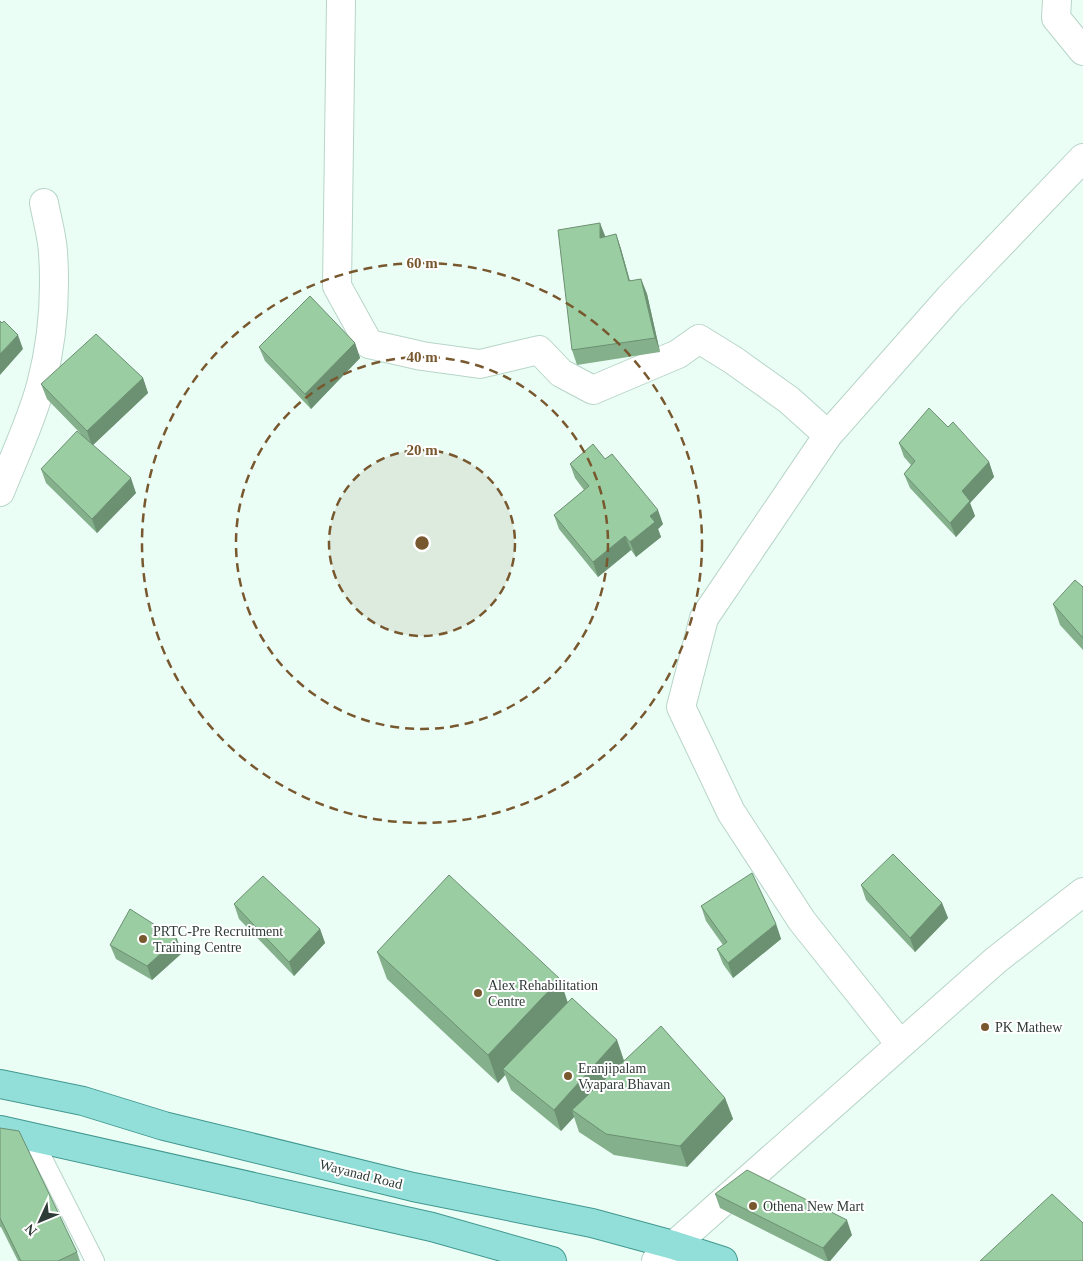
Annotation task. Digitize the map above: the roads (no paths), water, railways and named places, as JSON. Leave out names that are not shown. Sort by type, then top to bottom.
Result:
[{"type":"main road","name":"Wayanad Road","points":[[0,1084],[83,1100],[164,1126],[403,1184],[592,1223],[664,1253],[723,1261]]},
{"type":"main road","points":[[0,1130],[432,1227],[552,1261]]},
{"type":"street","points":[[341,0],[337,286],[369,344],[422,356],[480,364],[539,350],[561,373],[592,390],[678,354],[700,340],[733,360],[789,400],[828,435]]},
{"type":"street","points":[[1057,0],[1056,18],[1083,50]]},
{"type":"street","points":[[900,1044],[802,921],[730,812],[681,706],[704,618],[828,435],[950,297],[1083,158]]},
{"type":"street","points":[[0,492],[27,427],[41,385],[50,338],[54,295],[53,251],[44,203]]},
{"type":"street","points":[[664,1253],[996,960],[1083,892]]},
{"type":"lane","points":[[32,1137],[95,1261]]},
{"type":"place","name":"PRTC-Pre Recruitment Training Centre","points":[[143,939]]},
{"type":"place","name":"Alex Rehabilitation Centre","points":[[478,993]]},
{"type":"place","name":"PK Mathew","points":[[985,1027]]},
{"type":"place","name":"Eranjipalam Vyapara Bhavan","points":[[568,1076]]},
{"type":"place","name":"Othena New Mart","points":[[753,1206]]}]
